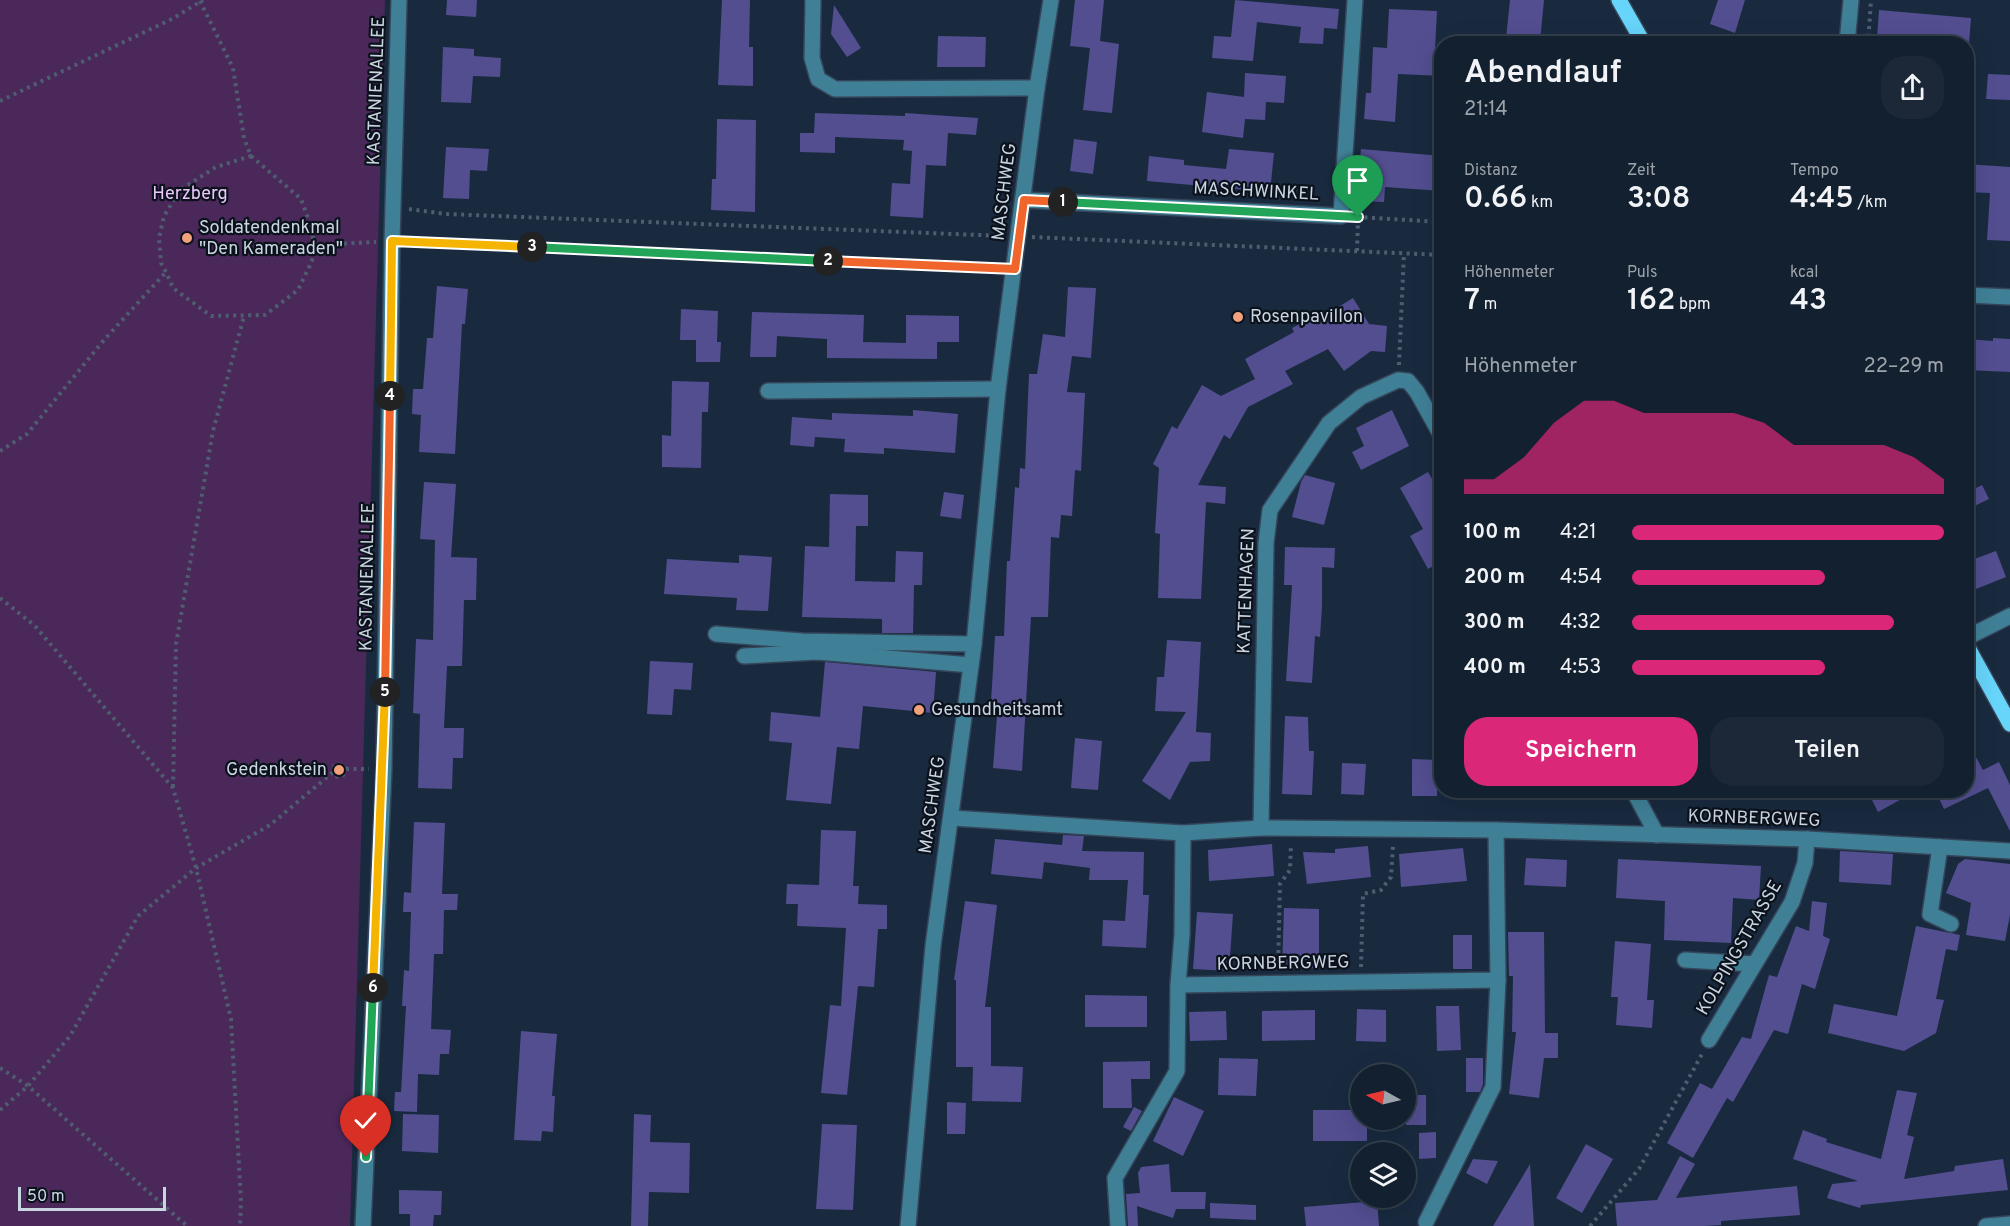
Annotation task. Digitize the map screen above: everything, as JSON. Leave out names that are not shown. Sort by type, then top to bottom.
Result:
[{"type":"main road","points":[[1619,0],[1639,36]]},
{"type":"main road","points":[[1974,659],[2010,724]]},
{"type":"street","name":"KASTANIENALLEE","points":[[363,1226],[384,769],[392,241],[399,0]]},
{"type":"street","points":[[813,0],[812,58],[818,79],[835,89],[1037,88]]},
{"type":"street","name":"MASCHWEG","points":[[908,1226],[933,946],[974,644],[998,389],[1037,88],[1051,0]]},
{"type":"street","name":"MASCHWINKEL","points":[[1024,200],[1341,216],[1355,0]]},
{"type":"street","points":[[1848,36],[1851,0]]},
{"type":"street","points":[[1974,295],[2010,297]]},
{"type":"street","points":[[1398,380],[1408,381],[1417,392],[1434,423]]},
{"type":"street","name":"KATTENHAGEN","points":[[1261,828],[1266,543],[1270,510],[1329,423],[1361,397],[1398,380]]},
{"type":"street","points":[[768,390],[998,389]]},
{"type":"street","points":[[1974,634],[2010,616]]},
{"type":"street","points":[[716,634],[802,641],[974,644]]},
{"type":"street","points":[[744,656],[817,652],[971,665]]},
{"type":"street","points":[[1637,798],[1657,835]]},
{"type":"street","name":"KORNBERGWEG","points":[[952,818],[1183,833],[1261,828],[1496,830],[1807,839],[2010,851]]},
{"type":"street","points":[[1426,1222],[1493,1086],[1498,980],[1496,830]]},
{"type":"street","points":[[1118,1226],[1115,1178],[1178,1071],[1178,985],[1182,935],[1183,833]]},
{"type":"street","name":"KOLPINGSTRASSE","points":[[1709,1040],[1792,902],[1805,863],[1807,839]]},
{"type":"street","points":[[1940,847],[1930,914],[1951,924]]},
{"type":"street","points":[[1685,960],[1754,964]]},
{"type":"street","name":"KORNBERGWEG","points":[[1178,985],[1498,980]]},
{"type":"street","points":[[1986,1226],[2010,1224]]},
{"type":"path","points":[[1869,36],[1871,0]]},
{"type":"path","points":[[0,101],[172,19],[201,1],[233,68],[244,138],[251,156],[301,199],[313,232],[314,245],[312,261],[298,290],[265,315],[211,316],[173,288],[161,263],[159,238],[164,216],[180,190],[216,167],[251,156]]},
{"type":"path","points":[[393,208],[446,214],[1434,255]]},
{"type":"path","points":[[1341,216],[1434,222]]},
{"type":"path","points":[[1357,251],[1358,217]]},
{"type":"path","points":[[314,245],[392,241],[1015,269]]},
{"type":"path","points":[[1398,380],[1404,253]]},
{"type":"path","points":[[0,451],[27,434],[104,340],[166,272]]},
{"type":"path","points":[[240,1226],[241,1202],[231,1019],[196,868],[173,788],[177,633],[213,431],[244,316]]},
{"type":"path","points":[[0,598],[35,626],[173,788]]},
{"type":"path","points":[[0,1110],[28,1086],[70,1036],[138,916],[196,868],[270,825],[332,772]]},
{"type":"path","points":[[1278,984],[1280,884],[1290,870],[1291,828]]},
{"type":"path","points":[[1361,982],[1362,894],[1381,890],[1391,877],[1393,830]]},
{"type":"path","points":[[1590,1226],[1639,1169],[1709,1040]]},
{"type":"path","points":[[0,1068],[28,1086],[187,1226]]},
{"type":"green space","name":"Herzberg","points":[[0,0],[385,0],[350,1226],[0,1226]]},
{"type":"building","points":[[447,0],[477,0],[476,17],[446,15]]},
{"type":"building","points":[[722,0],[750,0],[749,47],[753,47],[753,86],[718,85]]},
{"type":"building","points":[[1075,0],[1104,0],[1100,41],[1119,44],[1112,113],[1083,110],[1090,48],[1070,46]]},
{"type":"building","points":[[1235,0],[1339,9],[1337,29],[1324,28],[1323,44],[1299,43],[1301,27],[1257,22],[1253,61],[1212,58],[1214,36],[1231,37]]},
{"type":"building","points":[[1510,0],[1544,0],[1541,36],[1506,36]]},
{"type":"building","points":[[1718,0],[1745,0],[1735,33],[1710,24]]},
{"type":"building","points":[[834,5],[861,48],[847,57],[831,34]]},
{"type":"building","points":[[1389,9],[1437,11],[1434,36],[1434,76],[1398,74],[1395,122],[1364,119],[1366,93],[1371,93],[1373,47],[1387,48]]},
{"type":"building","points":[[1879,10],[1971,18],[1970,36],[1877,36]]},
{"type":"building","points":[[938,36],[986,37],[985,67],[937,67]]},
{"type":"building","points":[[443,47],[474,49],[474,56],[501,58],[500,77],[473,76],[471,103],[441,102]]},
{"type":"building","points":[[1245,73],[1286,76],[1284,103],[1266,102],[1265,120],[1245,119],[1243,138],[1202,132],[1207,92],[1244,97]]},
{"type":"building","points":[[1988,74],[2010,75],[2010,100],[1986,99]]},
{"type":"building","points":[[815,113],[905,116],[905,113],[978,118],[976,135],[948,133],[946,166],[926,165],[923,218],[890,216],[892,183],[910,184],[912,151],[903,150],[904,140],[835,137],[835,153],[800,152],[800,133],[814,133]]},
{"type":"building","points":[[717,119],[756,120],[755,212],[711,210],[712,179],[716,179]]},
{"type":"building","points":[[1074,139],[1097,142],[1093,174],[1070,171]]},
{"type":"building","points":[[446,147],[489,149],[487,171],[470,170],[469,199],[443,198]]},
{"type":"building","points":[[1229,149],[1274,153],[1270,192],[1147,181],[1149,156],[1184,160],[1184,165],[1226,169]]},
{"type":"building","points":[[1361,149],[1434,155],[1434,190],[1385,187],[1384,202],[1356,201]]},
{"type":"building","points":[[1974,165],[2010,167],[2010,241],[1987,240],[1990,193],[1974,192]]},
{"type":"building","points":[[437,286],[468,289],[465,324],[462,324],[455,454],[419,452],[421,415],[412,414],[413,389],[423,389],[427,338],[433,338]]},
{"type":"building","points":[[1068,287],[1096,288],[1091,358],[1072,356],[1067,392],[1085,393],[1081,471],[1075,470],[1072,516],[1061,515],[1059,538],[1051,537],[1048,617],[1031,617],[1022,771],[993,768],[998,703],[991,702],[995,636],[1004,636],[1007,561],[1010,561],[1015,487],[1019,488],[1020,468],[1025,469],[1029,374],[1037,374],[1043,334],[1065,337]]},
{"type":"building","points":[[1353,298],[1369,324],[1387,326],[1385,352],[1371,351],[1344,371],[1328,349],[1285,371],[1293,384],[1248,407],[1230,439],[1224,435],[1198,485],[1226,487],[1225,504],[1206,502],[1201,599],[1158,598],[1160,534],[1155,533],[1159,468],[1153,464],[1172,426],[1177,429],[1202,385],[1221,396],[1255,379],[1245,359],[1294,332],[1292,328],[1315,316],[1317,320]]},
{"type":"building","points":[[681,309],[718,311],[717,342],[721,342],[720,362],[696,362],[696,340],[680,340]]},
{"type":"building","points":[[752,312],[864,315],[863,342],[906,343],[906,315],[959,316],[959,342],[937,342],[937,359],[827,358],[827,339],[777,336],[776,357],[750,357]]},
{"type":"building","points":[[1993,338],[2010,339],[2010,372],[1974,370],[1974,340],[1993,341]]},
{"type":"building","points":[[672,381],[709,382],[708,412],[702,412],[701,468],[662,467],[662,435],[671,436]]},
{"type":"building","points":[[913,410],[958,414],[955,453],[884,448],[884,454],[844,452],[845,439],[815,437],[814,447],[790,445],[792,417],[832,420],[832,413],[913,416]]},
{"type":"building","points":[[1392,410],[1409,446],[1361,470],[1352,452],[1364,446],[1356,428]]},
{"type":"building","points":[[1428,472],[1434,482],[1434,566],[1428,569],[1410,536],[1423,529],[1400,488]]},
{"type":"building","points":[[1305,475],[1335,483],[1324,525],[1292,517]]},
{"type":"building","points":[[424,482],[456,484],[451,557],[477,558],[476,600],[464,600],[462,666],[447,666],[444,728],[464,728],[463,758],[453,758],[452,789],[418,788],[420,714],[413,713],[416,639],[433,640],[435,540],[420,539]]},
{"type":"building","points":[[1982,485],[1989,499],[1974,506],[1974,489]]},
{"type":"building","points":[[944,492],[964,495],[961,519],[940,516]]},
{"type":"building","points":[[830,494],[868,495],[868,526],[856,526],[855,581],[895,582],[896,551],[923,552],[922,585],[914,585],[913,633],[882,633],[882,619],[802,617],[805,546],[829,547]]},
{"type":"building","points":[[1285,547],[1335,548],[1334,568],[1322,567],[1320,637],[1315,636],[1312,683],[1286,681],[1292,585],[1284,585]]},
{"type":"building","points":[[1996,551],[2006,577],[1974,590],[1974,559]]},
{"type":"building","points":[[739,555],[772,557],[768,611],[736,610],[737,598],[664,594],[667,559],[739,563]]},
{"type":"building","points":[[1167,640],[1201,642],[1196,732],[1211,733],[1210,761],[1190,762],[1170,800],[1142,781],[1186,712],[1155,711],[1157,677],[1164,677]]},
{"type":"building","points":[[650,661],[693,663],[691,690],[674,689],[672,715],[647,714]]},
{"type":"building","points":[[825,662],[936,672],[933,713],[863,706],[859,749],[837,747],[831,804],[786,800],[792,743],[769,741],[771,712],[820,717]]},
{"type":"building","points":[[1285,716],[1308,717],[1309,751],[1314,751],[1312,795],[1282,794]]},
{"type":"building","points":[[1075,738],[1102,741],[1098,790],[1071,788]]},
{"type":"building","points":[[1974,754],[1983,770],[1999,762],[2010,785],[2010,831],[1988,788],[1974,795]]},
{"type":"building","points":[[1412,759],[1434,760],[1434,796],[1412,796]]},
{"type":"building","points":[[1342,763],[1366,764],[1364,795],[1341,794]]},
{"type":"building","points":[[1871,798],[1903,798],[1878,812]]},
{"type":"building","points":[[1939,798],[1967,798],[1944,809]]},
{"type":"building","points":[[414,822],[445,823],[442,894],[458,894],[457,910],[444,910],[443,954],[434,954],[431,1029],[451,1030],[449,1054],[440,1054],[439,1075],[418,1074],[417,1112],[394,1111],[395,1092],[401,1092],[406,1006],[402,1006],[404,970],[409,971],[411,912],[403,912],[404,892],[411,893]]},
{"type":"building","points":[[821,830],[856,831],[853,886],[859,886],[858,904],[887,905],[887,929],[878,929],[874,987],[858,986],[847,1095],[821,1093],[830,1005],[841,1006],[846,928],[797,926],[798,904],[786,904],[787,884],[819,885]]},
{"type":"building","points":[[1063,835],[1084,836],[1082,851],[1144,852],[1143,895],[1149,895],[1146,948],[1102,946],[1103,920],[1125,921],[1128,880],[1089,880],[1090,868],[1044,862],[1042,879],[991,874],[995,839],[1062,845]]},
{"type":"building","points":[[1272,844],[1274,876],[1209,881],[1208,850]]},
{"type":"building","points":[[1368,846],[1371,877],[1307,884],[1303,852],[1335,853],[1335,849]]},
{"type":"building","points":[[1463,848],[1467,881],[1401,887],[1399,854]]},
{"type":"building","points":[[1840,851],[1893,854],[1891,885],[1839,882]]},
{"type":"building","points":[[1526,858],[1567,860],[1566,887],[1524,885]]},
{"type":"building","points":[[1618,859],[1761,866],[1759,900],[1733,898],[1731,943],[1664,940],[1665,901],[1616,898]]},
{"type":"building","points":[[1965,859],[2010,864],[2010,915],[2005,941],[1966,935],[1971,903],[1946,893],[1958,864]]},
{"type":"building","points":[[965,901],[997,905],[985,1007],[991,1007],[991,1066],[1023,1067],[1021,1102],[972,1101],[973,1067],[956,1067],[956,980],[954,980]]},
{"type":"building","points":[[1812,901],[1827,903],[1823,936],[1830,939],[1815,989],[1802,984],[1788,1034],[1774,1030],[1733,1102],[1727,1098],[1693,1158],[1667,1143],[1700,1083],[1712,1089],[1742,1037],[1751,1039],[1769,975],[1777,977],[1796,926],[1809,931]]},
{"type":"building","points":[[1284,908],[1319,909],[1319,968],[1282,969]]},
{"type":"building","points":[[1197,912],[1233,914],[1229,971],[1193,969]]},
{"type":"building","points":[[1916,926],[1960,935],[1957,951],[1946,949],[1936,999],[1944,1000],[1936,1033],[1904,1051],[1828,1033],[1834,1004],[1897,1016]]},
{"type":"building","points":[[1508,932],[1544,932],[1545,1033],[1558,1033],[1558,1058],[1544,1058],[1539,1098],[1509,1094],[1516,1032],[1512,1032],[1513,976],[1509,976]]},
{"type":"building","points":[[1453,935],[1472,935],[1472,969],[1453,969]]},
{"type":"building","points":[[1615,941],[1651,944],[1647,1000],[1654,1000],[1652,1028],[1616,1025],[1618,997],[1611,997]]},
{"type":"building","points":[[1085,995],[1147,996],[1147,1027],[1085,1027]]},
{"type":"building","points":[[1436,1006],[1459,1006],[1461,1050],[1437,1051]]},
{"type":"building","points":[[1357,1009],[1386,1010],[1386,1042],[1356,1041]]},
{"type":"building","points":[[1315,1010],[1315,1040],[1262,1041],[1262,1011]]},
{"type":"building","points":[[1226,1011],[1227,1040],[1190,1041],[1189,1012]]},
{"type":"building","points":[[521,1031],[557,1034],[552,1096],[555,1096],[553,1132],[542,1131],[541,1141],[514,1140]]},
{"type":"building","points":[[1219,1058],[1258,1059],[1256,1096],[1218,1095]]},
{"type":"building","points":[[1466,1058],[1483,1058],[1483,1084],[1480,1092],[1466,1092]]},
{"type":"building","points":[[1150,1061],[1150,1079],[1131,1079],[1132,1108],[1103,1108],[1103,1062]]},
{"type":"building","points":[[1897,1090],[1917,1093],[1907,1135],[1914,1137],[1904,1179],[1954,1171],[1955,1166],[2003,1159],[2008,1190],[1861,1205],[1860,1208],[1827,1198],[1832,1184],[1858,1181],[1793,1159],[1803,1130],[1827,1139],[1826,1142],[1881,1159]]},
{"type":"building","points":[[1416,1095],[1426,1095],[1426,1125],[1416,1125]]},
{"type":"building","points":[[1174,1097],[1204,1111],[1183,1156],[1153,1141]]},
{"type":"building","points":[[947,1102],[966,1103],[965,1134],[947,1134]]},
{"type":"building","points":[[1134,1107],[1142,1111],[1131,1131],[1123,1127]]},
{"type":"building","points":[[1313,1110],[1350,1110],[1350,1130],[1367,1130],[1367,1141],[1313,1141]]},
{"type":"building","points":[[403,1114],[439,1115],[438,1153],[402,1151]]},
{"type":"building","points":[[634,1114],[651,1115],[650,1142],[690,1143],[689,1193],[649,1192],[648,1226],[631,1226]]},
{"type":"building","points":[[822,1124],[857,1125],[853,1210],[816,1209]]},
{"type":"building","points":[[1436,1132],[1436,1158],[1419,1159],[1419,1133]]},
{"type":"building","points":[[1586,1144],[1613,1159],[1582,1213],[1556,1198]]},
{"type":"building","points":[[1680,1156],[1695,1164],[1676,1198],[1797,1186],[1800,1215],[1721,1221],[1721,1225],[1705,1226],[1617,1226],[1615,1203],[1657,1200]]},
{"type":"building","points":[[1473,1159],[1498,1161],[1487,1184],[1466,1173]]},
{"type":"building","points":[[1169,1164],[1171,1192],[1206,1192],[1205,1209],[1176,1209],[1173,1218],[1137,1206],[1138,1226],[1128,1226],[1126,1194],[1140,1193],[1138,1173],[1141,1167]]},
{"type":"building","points":[[1530,1164],[1534,1226],[1493,1226]]},
{"type":"building","points":[[399,1190],[442,1191],[441,1215],[434,1215],[433,1226],[410,1226],[410,1214],[399,1214]]},
{"type":"building","points":[[1210,1203],[1256,1205],[1256,1220],[1210,1218]]},
{"type":"building","points":[[1350,1203],[1350,1208],[1378,1208],[1379,1226],[1306,1226],[1304,1207]]},
{"type":"place","name":"Soldatendenkmal \"Den Kameraden\"","points":[[187,238]]},
{"type":"place","name":"Rosenpavillon","points":[[1238,317]]},
{"type":"place","name":"Gesundheitsamt","points":[[919,710]]},
{"type":"place","name":"Gedenkstein","points":[[339,770]]},
{"type":"route","points":[[366,1157],[384,769],[392,241],[1015,269],[1024,200],[1358,217]]}]
